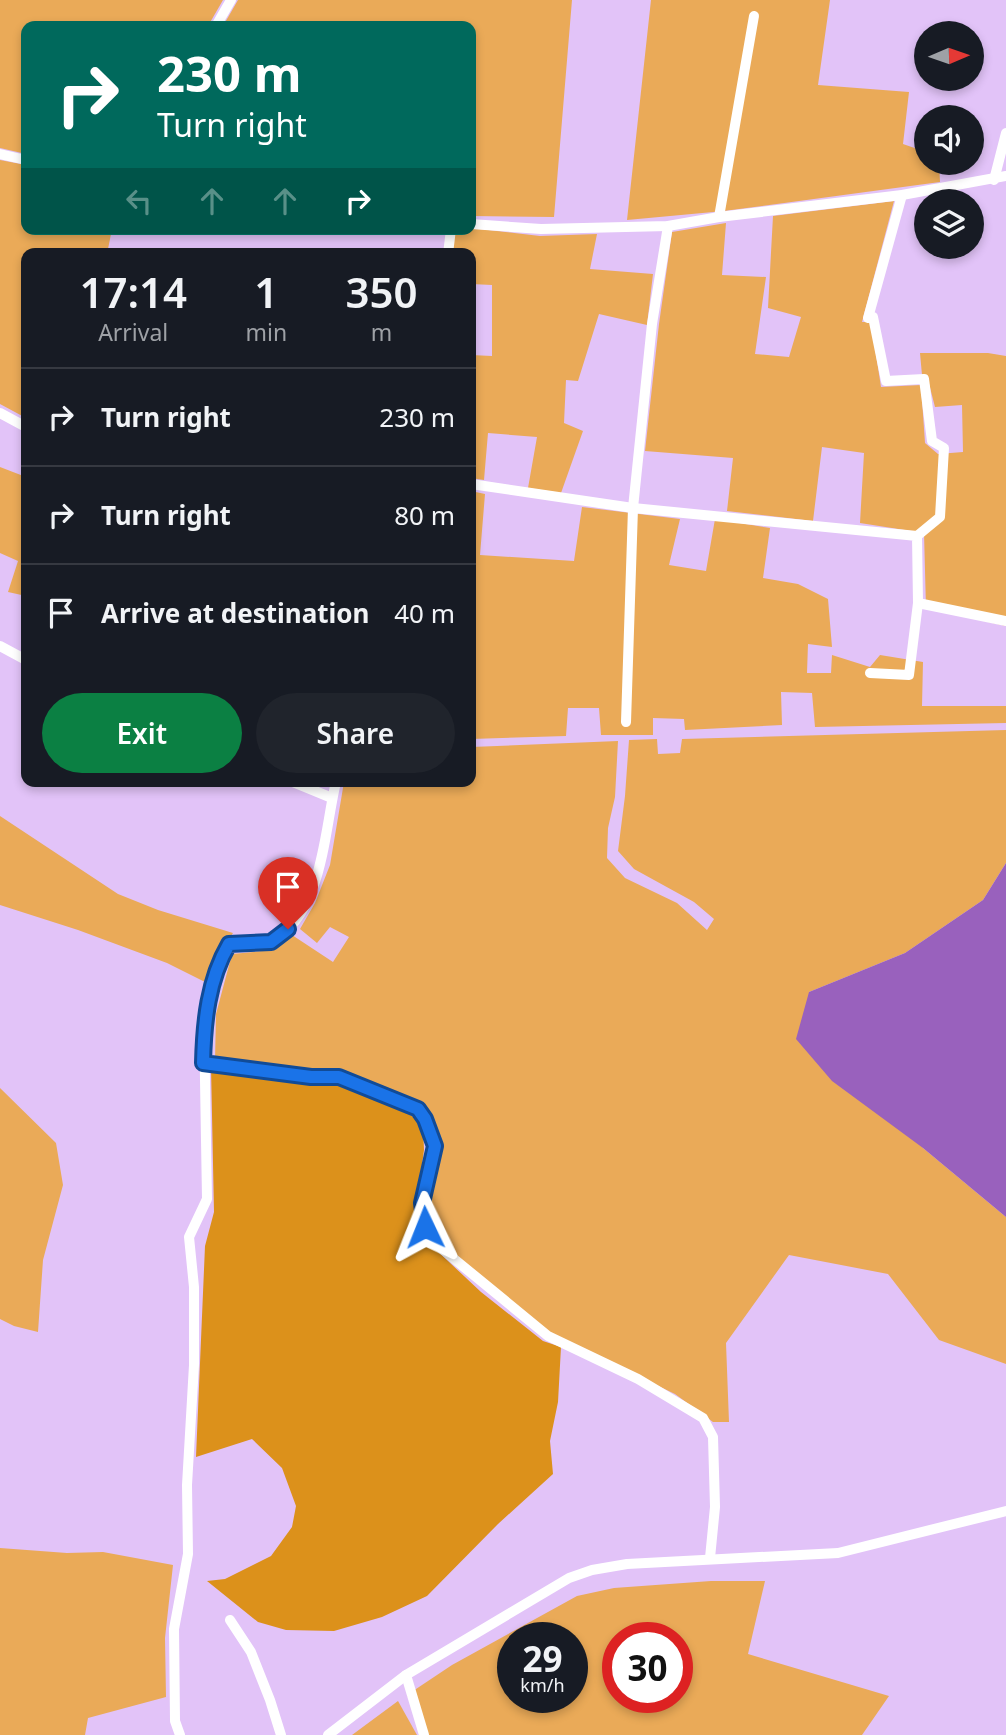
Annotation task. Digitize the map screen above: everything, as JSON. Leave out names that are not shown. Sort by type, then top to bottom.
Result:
[{"type":"street","points":[[219,21],[231,0]]},
{"type":"street","points":[[719,217],[754,16]]},
{"type":"street","points":[[995,180],[1006,133]]},
{"type":"street","points":[[0,154],[21,159]]},
{"type":"street","points":[[476,224],[541,229],[668,226],[719,217],[902,195],[1006,176]]},
{"type":"street","points":[[476,485],[633,508],[917,536],[940,517],[944,448],[932,441],[924,379],[886,381],[873,317],[868,318],[902,195]]},
{"type":"street","points":[[626,722],[633,508],[652,324],[668,226]]},
{"type":"street","points":[[0,413],[21,424]]},
{"type":"street","points":[[870,673],[909,675],[918,603],[917,536]]},
{"type":"street","points":[[918,603],[1006,621]]},
{"type":"street","points":[[0,646],[21,657]]},
{"type":"street","points":[[305,787],[332,798]]},
{"type":"street","points":[[180,1735],[176,1721],[174,1629],[188,1554],[187,1485],[194,1339],[194,1287],[189,1237],[207,1199],[204,1021],[218,962],[229,944],[271,942],[288,929],[309,901],[321,861],[335,787]]},
{"type":"street","points":[[203,1063],[311,1077],[339,1077],[418,1109],[425,1119],[435,1146],[422,1203],[425,1227],[442,1249],[548,1336],[638,1379],[703,1418],[713,1437],[715,1507],[710,1558]]},
{"type":"street","points":[[328,1735],[405,1675],[569,1578],[592,1570],[627,1564],[710,1558],[838,1553],[1006,1511]]},
{"type":"street","points":[[230,1620],[251,1652],[281,1735]]},
{"type":"street","points":[[405,1675],[424,1735]]},
{"type":"shaded area","points":[[0,0],[223,0],[211,21],[21,21],[21,153],[0,148]]},
{"type":"shaded area","points":[[238,0],[572,0],[554,217],[476,216],[476,21],[226,21]]},
{"type":"shaded area","points":[[651,0],[830,0],[818,85],[909,92],[903,144],[914,148],[914,175],[940,175],[940,182],[724,211],[627,220]]},
{"type":"shaded area","points":[[0,160],[21,164],[21,235],[111,235],[108,248],[21,248],[21,415],[0,404]]},
{"type":"shaded area","points":[[894,201],[862,322],[871,322],[881,387],[921,385],[925,443],[938,454],[963,452],[962,405],[935,407],[927,376],[922,375],[920,353],[988,353],[1006,356],[1006,626],[926,608],[924,533],[860,523],[864,453],[822,447],[813,521],[727,511],[733,458],[645,451],[672,232],[726,223],[722,275],[766,277],[755,354],[789,357],[801,317],[768,308],[773,216]]},
{"type":"shaded area","points":[[476,229],[540,236],[597,234],[590,269],[653,274],[647,325],[599,314],[578,381],[566,380],[564,423],[583,431],[561,493],[528,488],[537,437],[488,433],[484,480],[476,479],[476,355],[492,356],[492,285],[476,284],[476,248],[453,248],[454,235],[476,235]]},
{"type":"shaded area","points":[[0,467],[21,475],[21,595],[8,592],[18,561],[0,553]]},
{"type":"shaded area","points":[[476,492],[485,494],[480,555],[574,561],[582,507],[680,519],[669,565],[706,571],[715,519],[770,528],[763,578],[798,584],[828,599],[832,647],[808,644],[807,673],[831,673],[832,655],[870,667],[880,655],[923,662],[922,706],[1006,706],[1006,723],[815,727],[812,693],[781,692],[782,725],[685,730],[684,719],[653,718],[653,735],[601,735],[599,708],[568,708],[566,736],[476,739]]},
{"type":"shaded area","points":[[1006,730],[1006,863],[983,900],[905,953],[809,992],[923,1148],[1006,1217],[1006,1364],[939,1340],[888,1274],[789,1255],[726,1343],[729,1422],[713,1422],[675,1394],[549,1334],[443,1245],[430,1226],[425,1207],[436,1159],[437,1136],[420,1106],[314,1074],[215,1061],[216,1014],[232,954],[273,950],[292,935],[333,962],[349,937],[330,927],[317,943],[300,929],[315,903],[330,865],[343,787],[476,787],[476,747],[618,741],[615,797],[608,828],[607,858],[625,878],[677,903],[707,930],[714,919],[694,902],[634,869],[618,851],[629,740],[657,739],[658,754],[680,753],[682,739]]},
{"type":"shaded area","points":[[0,816],[118,894],[158,910],[233,933],[219,954],[209,984],[167,963],[0,905]]},
{"type":"shaded area","points":[[1006,863],[1006,1217],[923,1148],[832,1081],[796,1039],[809,992],[905,953],[983,900]]},
{"type":"shaded area","points":[[211,1067],[350,1088],[377,1096],[401,1108],[423,1126],[424,1150],[415,1218],[432,1246],[481,1292],[543,1341],[561,1347],[558,1402],[550,1441],[553,1474],[498,1524],[427,1596],[382,1617],[334,1631],[286,1630],[258,1622],[207,1581],[225,1579],[271,1556],[292,1527],[296,1506],[282,1468],[252,1439],[196,1457],[205,1246],[214,1212]]},
{"type":"shaded area","points":[[0,1088],[56,1143],[63,1185],[43,1260],[38,1332],[0,1319]]},
{"type":"shaded area","points":[[0,1548],[67,1553],[103,1552],[173,1565],[165,1638],[166,1697],[88,1718],[85,1735],[0,1735]]},
{"type":"shaded area","points":[[711,1581],[765,1581],[748,1654],[889,1696],[862,1735],[426,1735],[407,1695],[452,1665],[497,1640],[497,1713],[588,1713],[588,1622],[530,1622],[577,1596],[614,1588]]},
{"type":"shaded area","points":[[398,1701],[417,1735],[352,1735]]},
{"type":"route","points":[[288,929],[271,942],[229,944],[218,962],[204,1021],[203,1063],[311,1077],[339,1077],[418,1109],[425,1119],[435,1146],[422,1203],[425,1227]]}]
